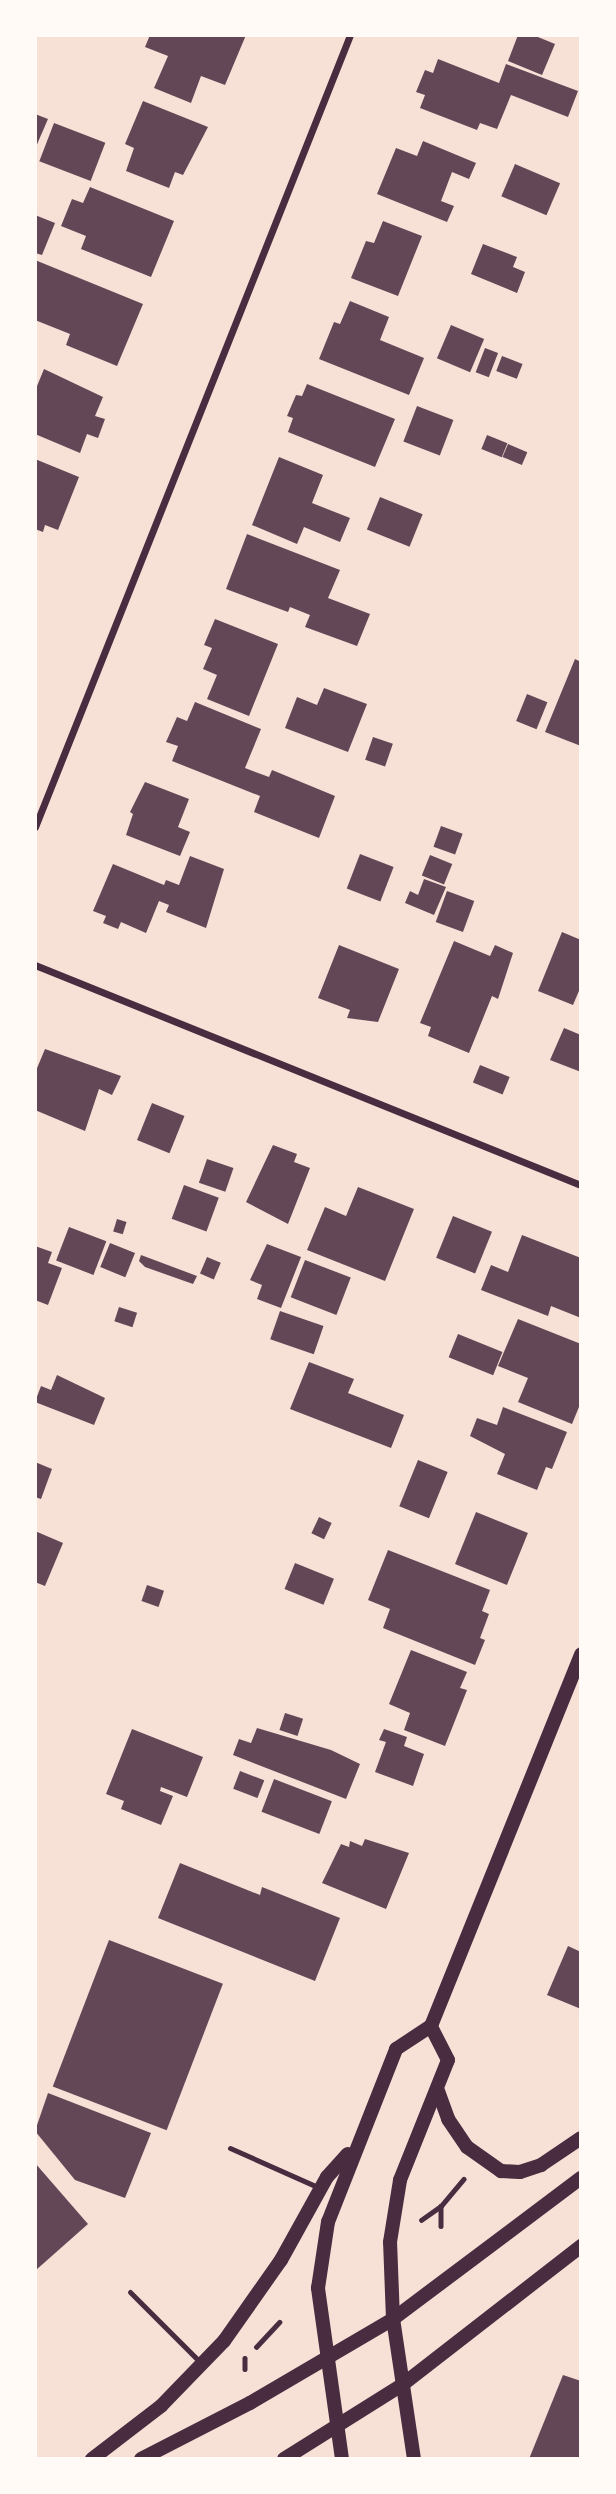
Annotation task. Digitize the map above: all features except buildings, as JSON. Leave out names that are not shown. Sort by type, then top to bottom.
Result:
[{"type":"main road","points":[[342,2459],[326,2361],[319,2268],[328,2222],[354,2148],[396,2049],[431,2026],[581,1654]]},
{"type":"main road","points":[[414,2459],[393,2319],[392,2209],[448,2060],[431,2026]]},
{"type":"main road","points":[[438,2091],[448,2119],[467,2147],[501,2171],[520,2172],[541,2165],[581,2138]]},
{"type":"main road","points":[[92,2459],[161,2406],[203,2365],[263,2287],[321,2189],[354,2148]]},
{"type":"main road","points":[[141,2459],[326,2361],[393,2319],[581,2178]]},
{"type":"main road","points":[[284,2459],[336,2430],[402,2385],[581,2246]]},
{"type":"street","points":[[35,827],[349,35]]},
{"type":"street","points":[[35,965],[581,1185]]},
{"type":"lane","points":[[230,2148],[321,2189]]},
{"type":"lane","points":[[130,2292],[203,2365]]},
{"type":"path","points":[[415,2224],[441,2206],[464,2179]]},
{"type":"path","points":[[441,2206],[441,2226]]},
{"type":"path","points":[[245,2370],[244,2360],[279,2322]]}]
